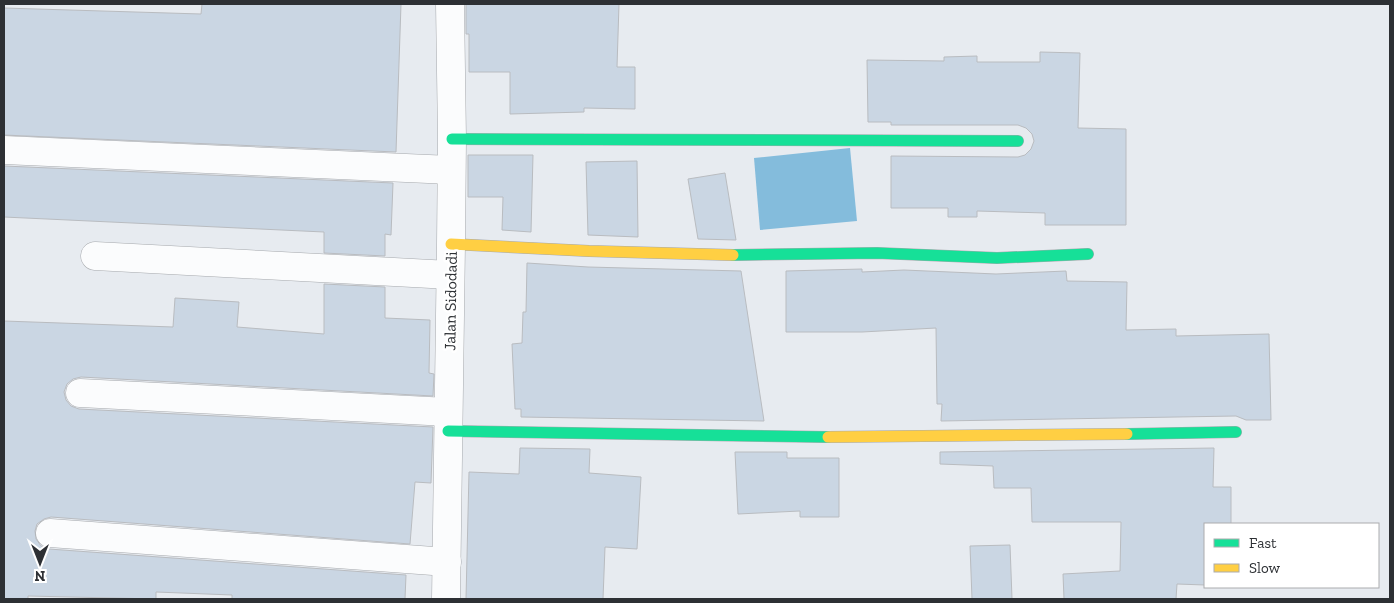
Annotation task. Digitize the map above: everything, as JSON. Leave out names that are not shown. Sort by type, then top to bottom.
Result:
[{"type":"street","name":"Jalan Sidodadi","points":[[446,599],[452,244],[450,4]]},
{"type":"street","points":[[452,139],[1018,141]]},
{"type":"street","points":[[4,150],[451,170]]},
{"type":"street","points":[[452,244],[750,256],[877,253],[998,258],[1088,254]]},
{"type":"street","points":[[95,256],[450,275]]},
{"type":"street","points":[[80,393],[448,421],[858,438],[1236,432]]},
{"type":"street","points":[[50,534],[447,562]]},
{"type":"water","points":[[850,148],[857,221],[760,230],[754,158]]},
{"type":"building","points":[[202,4],[401,4],[396,152],[4,135],[4,8],[201,14]]},
{"type":"building","points":[[466,4],[619,4],[617,67],[635,67],[635,109],[584,108],[584,112],[510,114],[510,72],[469,72],[469,34],[466,34]]},
{"type":"building","points":[[1040,52],[1080,53],[1078,128],[1126,129],[1126,225],[1045,225],[1045,213],[977,211],[977,217],[948,217],[948,208],[891,208],[891,156],[1018,157],[1025,155],[1031,149],[1034,141],[1032,134],[1026,128],[1018,125],[891,125],[891,122],[868,122],[867,60],[944,61],[944,57],[977,56],[977,62],[1040,62]]},
{"type":"building","points":[[468,155],[533,155],[531,232],[502,230],[503,197],[468,197]]},
{"type":"building","points":[[637,161],[638,237],[588,235],[586,162]]},
{"type":"building","points":[[4,166],[393,183],[391,235],[385,234],[385,256],[324,253],[324,232],[4,217]]},
{"type":"building","points":[[725,173],[736,240],[698,239],[688,179]]},
{"type":"building","points":[[527,263],[588,267],[741,271],[764,421],[521,417],[521,409],[515,409],[512,344],[522,343],[523,312],[526,312]]},
{"type":"building","points":[[862,269],[862,272],[904,270],[996,274],[1066,271],[1067,281],[1127,282],[1126,330],[1176,329],[1176,336],[1269,334],[1271,420],[1246,420],[1236,416],[941,421],[942,404],[937,404],[936,328],[862,332],[786,332],[786,271]]},
{"type":"building","points":[[324,284],[385,287],[385,318],[430,320],[429,373],[434,374],[433,396],[81,377],[73,379],[67,384],[64,392],[66,400],[71,406],[79,409],[433,427],[431,483],[415,482],[410,544],[51,517],[37,524],[35,531],[36,539],[41,546],[49,549],[406,575],[405,599],[232,599],[232,595],[156,592],[156,599],[28,596],[28,599],[4,599],[4,321],[173,327],[175,298],[239,302],[237,327],[324,334]]},
{"type":"building","points":[[520,448],[590,449],[589,473],[641,477],[637,549],[605,547],[603,599],[466,599],[469,472],[519,474]]},
{"type":"building","points":[[1214,448],[1213,487],[1231,487],[1231,523],[1204,523],[1204,585],[1177,584],[1176,599],[1064,599],[1063,574],[1120,571],[1121,522],[1032,522],[1031,488],[994,488],[993,466],[940,464],[940,452]]},
{"type":"building","points":[[735,452],[787,452],[787,458],[839,458],[839,517],[800,517],[800,511],[738,514]]},
{"type":"building","points":[[1010,545],[1012,599],[972,599],[970,546]]},
{"type":"traffic: fast","points":[[452,139],[1018,141]]},
{"type":"traffic: fast","points":[[733,255],[877,253],[997,258],[1088,254]]},
{"type":"traffic: fast","points":[[448,431],[828,437]]},
{"type":"traffic: fast","points":[[1127,434],[1236,432]]},
{"type":"traffic: slow","points":[[451,244],[589,251],[733,255]]},
{"type":"traffic: slow","points":[[828,437],[1127,434]]}]
